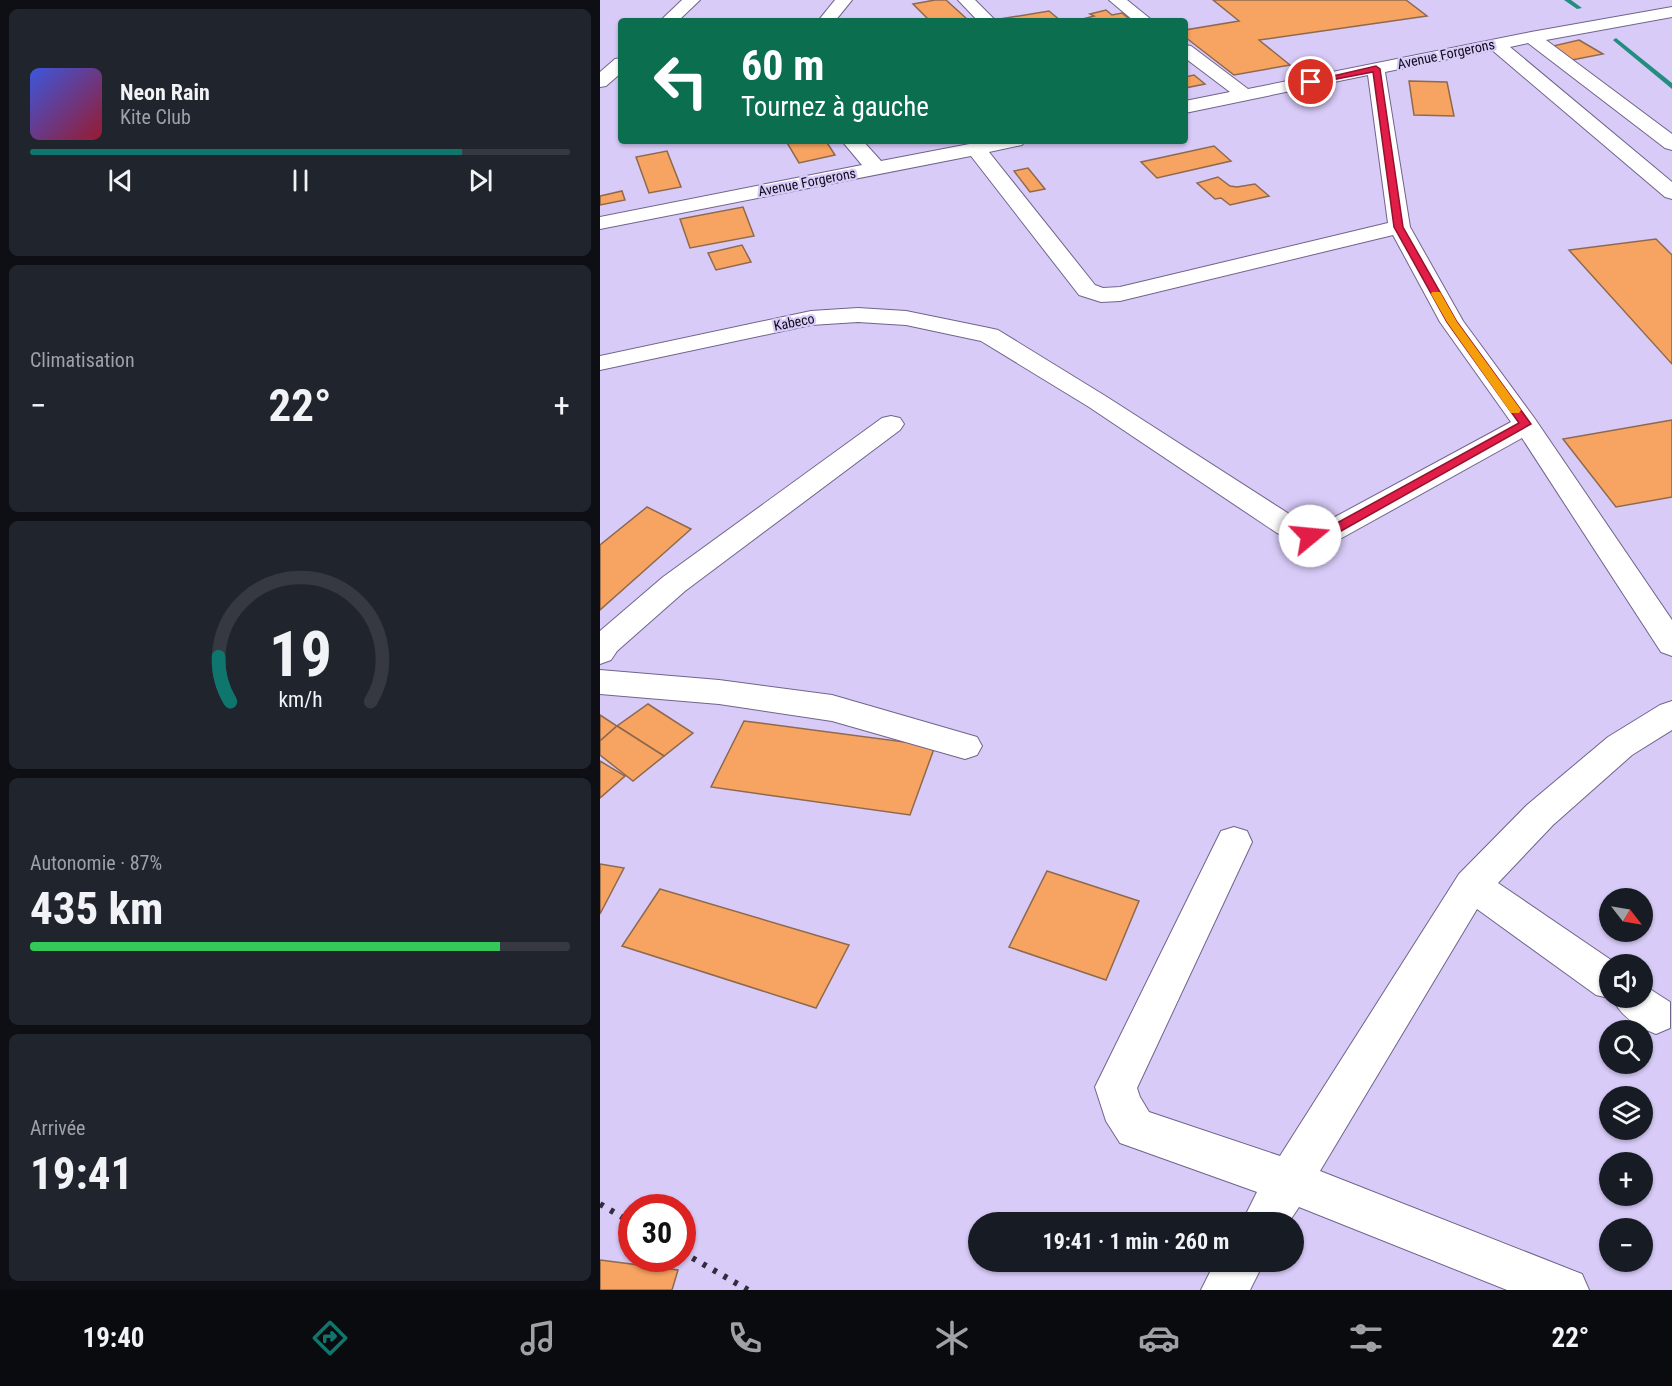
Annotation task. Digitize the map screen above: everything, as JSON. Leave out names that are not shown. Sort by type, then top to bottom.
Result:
[{"type":"street","points":[[671,18],[692,0]]},
{"type":"street","points":[[829,18],[844,0]]},
{"type":"street","points":[[966,0],[985,18]]},
{"type":"street","points":[[1117,0],[1141,18]]},
{"type":"street","points":[[1634,3],[1672,27]]},
{"type":"street","name":"Avenue Forgerons","points":[[1188,106],[1531,37],[1672,12]]},
{"type":"street","points":[[1531,37],[1672,144]]},
{"type":"street","points":[[1496,44],[1672,193]]},
{"type":"street","points":[[1188,53],[1245,95]]},
{"type":"street","points":[[600,82],[618,66]]},
{"type":"street","points":[[1376,69],[1399,227],[1452,322],[1526,424],[1672,644]]},
{"type":"street","points":[[855,144],[876,168]]},
{"type":"street","name":"Avenue Forgerons","points":[[600,223],[1000,144]]},
{"type":"street","points":[[976,149],[1087,290],[1101,295],[1120,294],[1399,227]]},
{"type":"street","name":"Kabeco","points":[[600,363],[823,317],[858,315],[906,318],[989,335],[1098,402],[1287,526],[1310,536],[1330,532],[1526,424]]},
{"type":"street","points":[[600,651],[606,643],[674,584],[891,423]]},
{"type":"street","points":[[600,682],[719,692],[832,708],[965,746]]},
{"type":"street","points":[[1270,1212],[1472,885],[1540,815],[1620,746],[1672,714]]},
{"type":"street","points":[[1234,842],[1116,1087],[1121,1106],[1135,1128],[1289,1181],[1566,1290]]},
{"type":"street","points":[[1472,885],[1599,974]]},
{"type":"street","points":[[1224,1290],[1235,1272]]},
{"type":"building","points":[[946,0],[966,18],[927,18],[913,4]]},
{"type":"building","points":[[1213,0],[1406,0],[1427,16],[1259,40],[1290,65],[1234,75],[1188,39],[1188,30],[1239,21]]},
{"type":"building","points":[[1106,10],[1112,15],[1122,13],[1128,18],[1086,18],[1094,16],[1090,14]]},
{"type":"building","points":[[1049,11],[1057,18],[1006,18]]},
{"type":"building","points":[[1579,40],[1603,54],[1572,60],[1553,46]]},
{"type":"building","points":[[1194,75],[1205,84],[1188,87],[1188,76]]},
{"type":"building","points":[[1409,81],[1447,82],[1454,116],[1414,115]]},
{"type":"building","points":[[788,144],[828,144],[835,155],[799,163]]},
{"type":"building","points":[[1214,146],[1231,161],[1157,178],[1141,162]]},
{"type":"building","points":[[667,151],[681,187],[649,193],[636,157]]},
{"type":"building","points":[[1028,168],[1045,189],[1030,192],[1014,171]]},
{"type":"building","points":[[1218,177],[1230,186],[1255,184],[1269,196],[1230,205],[1221,198],[1215,199],[1197,183]]},
{"type":"building","points":[[622,191],[625,200],[600,205],[600,196]]},
{"type":"building","points":[[743,207],[754,236],[690,248],[680,219]]},
{"type":"building","points":[[1656,239],[1672,255],[1672,364],[1569,250]]},
{"type":"building","points":[[742,245],[751,262],[716,270],[708,253]]},
{"type":"building","points":[[1672,420],[1672,497],[1616,507],[1563,439]]},
{"type":"building","points":[[647,507],[691,529],[600,610],[600,545]]},
{"type":"building","points":[[648,704],[693,733],[664,756],[617,726]]},
{"type":"building","points":[[600,715],[617,726],[600,741]]},
{"type":"building","points":[[744,721],[935,746],[910,815],[711,787]]},
{"type":"building","points":[[617,726],[664,756],[633,781],[600,755],[600,741]]},
{"type":"building","points":[[600,761],[625,776],[600,798]]},
{"type":"building","points":[[600,864],[624,868],[600,914]]},
{"type":"building","points":[[1047,871],[1139,901],[1106,980],[1009,947]]},
{"type":"building","points":[[660,889],[849,945],[816,1008],[622,946]]},
{"type":"building","points":[[600,1260],[618,1262],[618,1272],[677,1272],[672,1290],[600,1290]]},
{"type":"waterway","points":[[1567,0],[1579,8]]},
{"type":"waterway","points":[[1616,40],[1672,87]]},
{"type":"railway","points":[[600,1204],[618,1215]]},
{"type":"railway","points":[[696,1260],[748,1290]]},
{"type":"slow traffic","points":[[1436,294],[1452,322],[1515,410]]},
{"type":"route","points":[[1310,536],[1330,532],[1526,424],[1452,322],[1399,227],[1376,69],[1311,82]]}]
